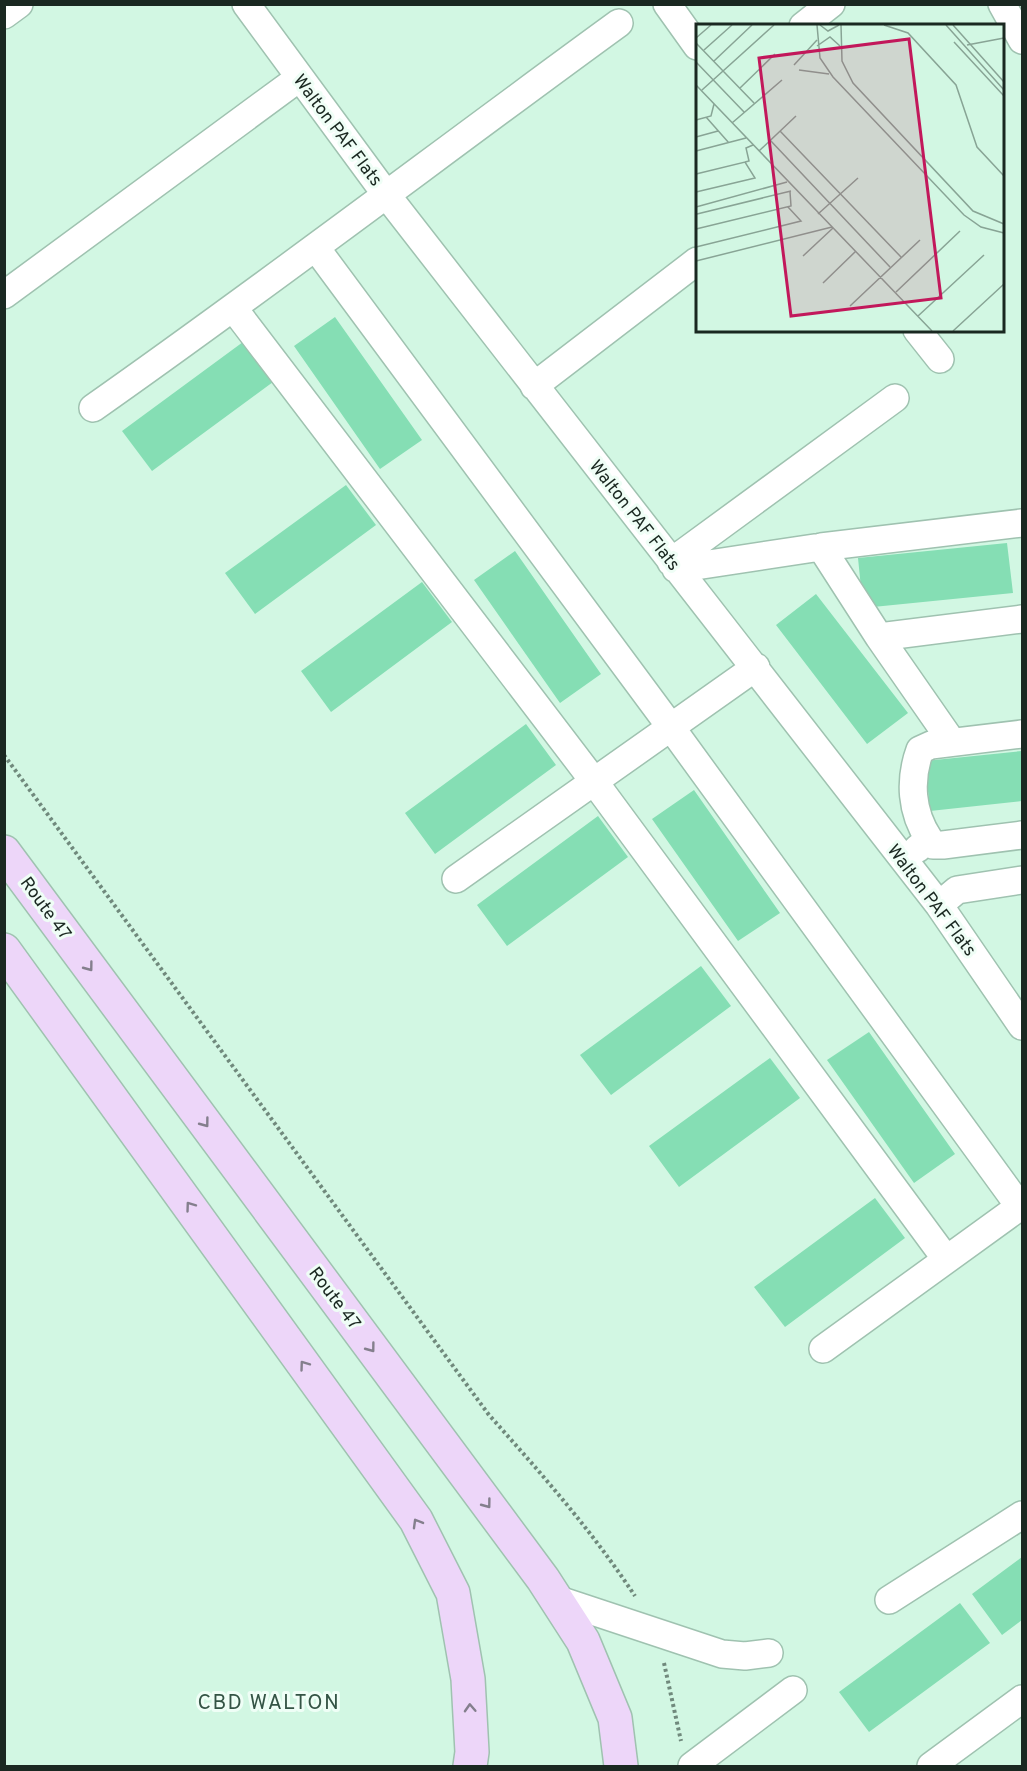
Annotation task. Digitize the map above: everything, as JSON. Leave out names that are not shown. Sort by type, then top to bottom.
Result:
[{"type":"street","points":[[4,15],[19,4]]},
{"type":"street","name":"Walton PAF Flats","points":[[246,4],[385,193],[939,905],[1023,1026]]},
{"type":"street","points":[[667,4],[696,45]]},
{"type":"street","points":[[1002,4],[1023,40]]},
{"type":"street","points":[[93,408],[234,309],[385,193],[619,23]]},
{"type":"street","points":[[4,294],[299,78]]},
{"type":"street","points":[[316,248],[1022,1206],[946,1258],[823,1349]]},
{"type":"street","points":[[534,386],[696,262]]},
{"type":"street","points":[[234,309],[593,780],[946,1258]]},
{"type":"street","points":[[919,332],[940,359]]},
{"type":"street","points":[[674,566],[895,398]]},
{"type":"street","points":[[674,566],[1023,523]]},
{"type":"street","points":[[821,547],[879,637],[952,742]]},
{"type":"street","points":[[879,637],[1023,619]]},
{"type":"street","points":[[456,879],[756,667]]},
{"type":"street","points":[[1023,734],[931,745],[920,750],[914,766],[914,804],[933,845],[1023,835]]},
{"type":"street","points":[[902,860],[929,839]]},
{"type":"street","name":"Route 47","points":[[4,852],[556,1599],[583,1641],[615,1718],[621,1767]]},
{"type":"street","points":[[939,905],[957,890],[1023,880]]},
{"type":"street","points":[[4,950],[416,1520],[453,1593],[468,1679],[472,1752],[470,1767]]},
{"type":"street","points":[[889,1600],[1023,1515]]},
{"type":"street","points":[[556,1599],[653,1634],[722,1654],[745,1656],[769,1653]]},
{"type":"street","points":[[687,1755],[793,1690]]},
{"type":"street","points":[[931,1767],[1023,1699]]},
{"type":"path","points":[[4,755],[489,1415],[602,1546],[643,1607],[666,1669],[687,1755]]},
{"type":"building","points":[[335,317],[422,440],[380,469],[294,346]]},
{"type":"building","points":[[243,342],[273,382],[152,471],[122,431]]},
{"type":"building","points":[[346,485],[376,525],[255,614],[225,573]]},
{"type":"building","points":[[1007,543],[1013,593],[863,608],[858,558]]},
{"type":"building","points":[[515,551],[601,674],[560,703],[474,580]]},
{"type":"building","points":[[422,582],[452,622],[331,712],[301,671]]},
{"type":"building","points":[[816,594],[908,713],[867,744],[776,625]]},
{"type":"building","points":[[526,724],[556,765],[435,854],[405,813]]},
{"type":"building","points":[[1022,751],[1022,801],[930,811],[925,761]]},
{"type":"building","points":[[694,790],[780,913],[738,941],[652,819]]},
{"type":"building","points":[[598,816],[628,857],[507,946],[477,905]]},
{"type":"building","points":[[701,966],[731,1006],[611,1095],[580,1055]]},
{"type":"building","points":[[869,1032],[955,1154],[914,1183],[827,1060]]},
{"type":"building","points":[[770,1058],[800,1098],[679,1187],[649,1146]]},
{"type":"building","points":[[875,1198],[905,1238],[785,1327],[754,1287]]},
{"type":"building","points":[[1022,1557],[1022,1620],[1002,1635],[972,1594]]},
{"type":"building","points":[[960,1603],[990,1643],[869,1732],[839,1692]]},
{"type":"district","name":"CBD WALTON","points":[[269,1702]]}]
